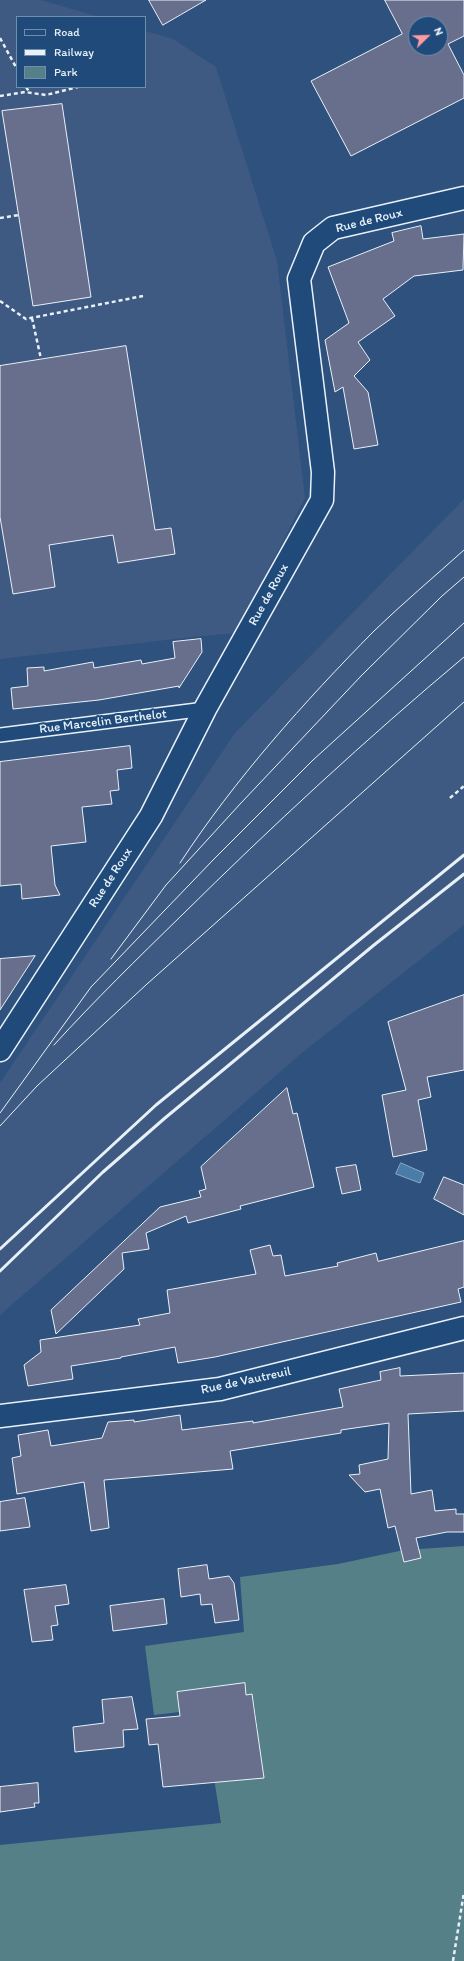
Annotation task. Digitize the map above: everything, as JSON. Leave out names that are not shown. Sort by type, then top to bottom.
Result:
[{"type":"street","name":"Rue de Roux","points":[[0,1050],[151,816],[205,709],[322,500],[323,472],[299,279],[307,256],[314,243],[333,228],[464,198]]},
{"type":"street","name":"Rue de Vautreuil","points":[[0,1416],[220,1389],[464,1328]]},
{"type":"lane","name":"Rue Marcelin Berthelot","points":[[0,735],[205,709]]},
{"type":"path","points":[[0,38],[16,67]]},
{"type":"path","points":[[27,88],[30,93]]},
{"type":"path","points":[[0,96],[30,93],[46,94],[73,88]]},
{"type":"path","points":[[0,218],[19,215]]},
{"type":"path","points":[[0,301],[26,320],[143,296]]},
{"type":"path","points":[[32,318],[40,359]]},
{"type":"path","points":[[450,798],[464,786]]},
{"type":"path","points":[[453,1961],[464,1892]]},
{"type":"shaded area","points":[[0,0],[41,0],[96,16],[16,16],[16,88],[146,88],[146,31],[173,39],[216,67],[277,261],[305,498],[236,633],[0,659]]},
{"type":"shaded area","points":[[464,499],[464,925],[303,1052],[0,1315],[0,1083],[235,733]]},
{"type":"shaded area","points":[[401,1163],[424,1173],[420,1183],[396,1174]]},
{"type":"green space","points":[[464,1546],[464,1961],[0,1961],[0,1845],[221,1823],[208,1739],[258,1732],[254,1703],[154,1715],[145,1646],[244,1632],[240,1577],[338,1564],[404,1550]]},
{"type":"building","points":[[149,0],[206,0],[163,25]]},
{"type":"building","points":[[385,0],[464,0],[464,36],[448,44],[464,75],[464,98],[351,156],[311,81],[402,34]]},
{"type":"building","points":[[62,104],[91,297],[33,306],[2,111]]},
{"type":"building","points":[[421,226],[423,239],[464,234],[463,270],[414,276],[383,299],[395,316],[358,342],[370,360],[354,376],[368,392],[378,445],[354,449],[343,387],[335,392],[325,340],[349,323],[328,267],[394,241],[392,233]]},
{"type":"building","points":[[126,346],[155,530],[171,528],[175,554],[118,563],[113,535],[49,545],[55,587],[13,594],[0,517],[0,366]]},
{"type":"building","points":[[201,639],[202,652],[179,688],[179,686],[99,700],[13,709],[11,688],[28,686],[27,668],[44,667],[44,671],[93,662],[94,668],[141,660],[142,664],[175,658],[173,642]]},
{"type":"building","points":[[130,746],[132,768],[117,770],[119,790],[110,791],[112,804],[82,807],[86,842],[51,846],[55,885],[60,895],[22,899],[21,884],[0,886],[0,762]]},
{"type":"building","points":[[35,956],[0,1010],[0,959]]},
{"type":"building","points":[[464,995],[464,1070],[427,1077],[431,1097],[418,1100],[427,1150],[393,1157],[382,1095],[406,1090],[388,1022]]},
{"type":"building","points":[[287,1088],[293,1114],[297,1113],[314,1187],[240,1206],[241,1209],[188,1223],[186,1216],[146,1233],[149,1249],[122,1253],[124,1269],[56,1334],[51,1310],[160,1207],[201,1197],[199,1191],[206,1189],[201,1167]]},
{"type":"building","points":[[356,1165],[361,1190],[342,1194],[336,1168]]},
{"type":"building","points":[[444,1177],[464,1185],[464,1215],[434,1199]]},
{"type":"building","points":[[464,1241],[464,1287],[458,1289],[461,1302],[215,1357],[178,1363],[175,1347],[71,1366],[73,1379],[28,1386],[24,1365],[41,1352],[40,1340],[140,1325],[138,1319],[170,1313],[167,1290],[256,1274],[250,1250],[270,1245],[273,1256],[281,1255],[285,1276],[338,1266],[337,1263],[376,1253],[378,1261]]},
{"type":"building","points":[[400,1368],[400,1376],[464,1373],[464,1411],[408,1414],[411,1494],[432,1490],[435,1511],[456,1509],[456,1514],[464,1514],[464,1532],[447,1532],[416,1538],[421,1558],[404,1562],[395,1526],[388,1528],[380,1489],[365,1492],[349,1475],[360,1474],[359,1465],[388,1459],[389,1423],[341,1430],[341,1433],[230,1451],[233,1469],[104,1480],[109,1528],[91,1531],[84,1482],[17,1494],[12,1458],[21,1456],[18,1435],[48,1430],[51,1446],[102,1438],[108,1422],[134,1420],[134,1422],[180,1415],[182,1430],[253,1421],[253,1423],[343,1407],[339,1389],[381,1380],[380,1372]]},
{"type":"building","points":[[25,1498],[30,1527],[0,1531],[0,1502]]},
{"type":"building","points":[[207,1565],[209,1579],[229,1576],[234,1583],[239,1620],[215,1623],[212,1604],[201,1605],[200,1594],[181,1597],[178,1569]]},
{"type":"building","points":[[66,1585],[69,1604],[55,1606],[58,1625],[51,1626],[53,1640],[32,1642],[24,1590]]},
{"type":"building","points":[[164,1599],[167,1624],[113,1631],[110,1606]]},
{"type":"building","points":[[245,1683],[246,1695],[252,1694],[264,1778],[163,1787],[158,1744],[149,1745],[146,1719],[180,1716],[177,1692]]},
{"type":"building","points":[[132,1697],[138,1729],[123,1730],[124,1747],[75,1752],[73,1727],[104,1723],[102,1700]]},
{"type":"building","points":[[38,1783],[39,1803],[34,1803],[35,1807],[0,1812],[0,1787]]},
{"type":"tram line","points":[[180,863],[201,832],[247,771],[296,713],[374,631],[464,550]]},
{"type":"tram line","points":[[111,959],[166,885],[241,803],[362,675],[442,596],[464,577]]},
{"type":"tram line","points":[[0,1113],[91,987],[214,859],[313,760],[464,623]]},
{"type":"tram line","points":[[54,1045],[117,979],[215,882],[355,751],[464,657]]},
{"type":"tram line","points":[[0,1126],[37,1086],[147,984],[464,702]]},
{"type":"railway","points":[[0,1249],[156,1105],[464,855]]},
{"type":"railway","points":[[0,1271],[103,1172],[165,1118],[374,945],[464,874]]}]
